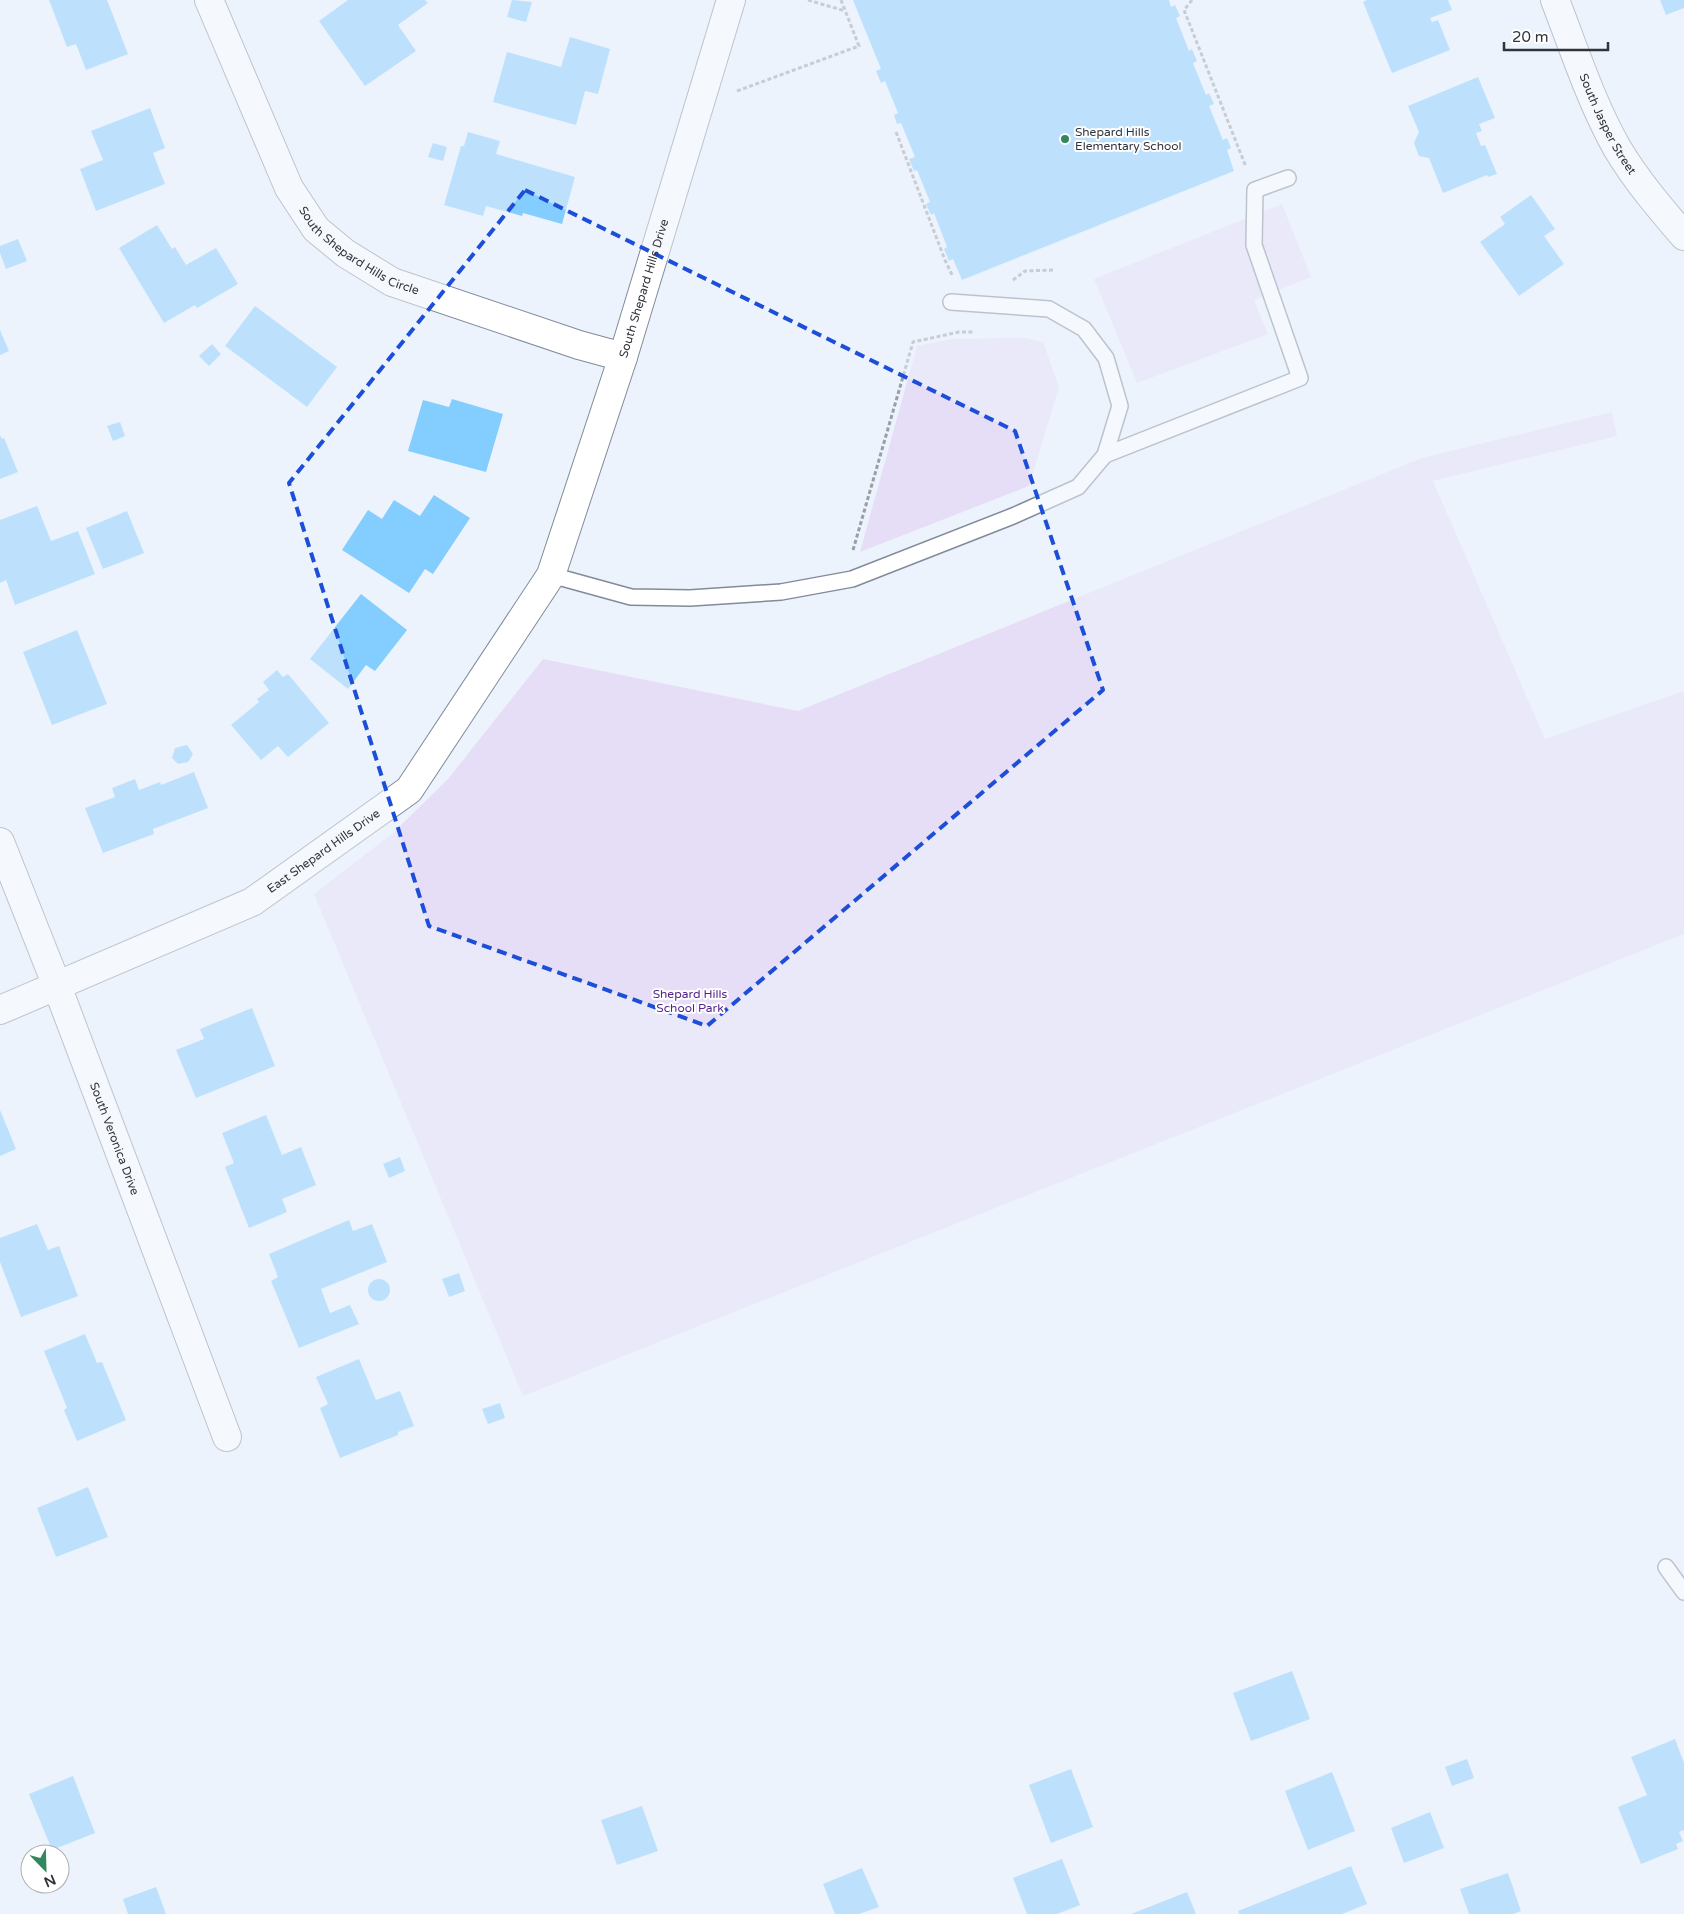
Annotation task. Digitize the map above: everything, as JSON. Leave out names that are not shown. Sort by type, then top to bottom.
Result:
[{"type":"street","name":"South Shepard Hills Drive","points":[[551,576],[623,358],[731,0]]},
{"type":"street","name":"South Jasper Street","points":[[1555,0],[1601,116],[1617,146],[1638,180],[1684,236]]},
{"type":"street","name":"South Shepard Hills Circle","points":[[214,4],[289,188],[316,229],[338,247],[392,282],[623,358]]},
{"type":"street","name":"East Shepard Hills Drive","points":[[0,1010],[252,902],[409,790],[551,576]]},
{"type":"street","name":"South Veronica Drive","points":[[0,842],[57,986],[226,1437]]},
{"type":"lane","points":[[1105,455],[1300,378],[1254,245],[1254,190],[1288,178]]},
{"type":"lane","points":[[551,576],[630,596],[690,598],[781,592],[845,580],[1013,516],[1078,487],[1105,455],[1120,406],[1106,358],[1084,329],[1050,310],[951,302]]},
{"type":"lane","points":[[1666,1567],[1684,1592]]},
{"type":"path","points":[[808,0],[846,11]]},
{"type":"path","points":[[700,106],[859,46],[841,0]]},
{"type":"path","points":[[1192,0],[1184,10],[1254,190]]},
{"type":"path","points":[[896,132],[945,260],[956,282]]},
{"type":"path","points":[[1012,281],[1025,272],[1052,270]]},
{"type":"path","points":[[845,580],[913,342],[959,332],[979,332]]},
{"type":"highlighted area","points":[[525,190],[1015,431],[1103,690],[707,1026],[429,926],[289,483]]},
{"type":"green space","points":[[1282,204],[1311,277],[1254,300],[1268,334],[1137,383],[1094,279]]},
{"type":"green space","points":[[1024,338],[1043,342],[1059,387],[1029,486],[860,552],[917,346],[952,339]]},
{"type":"green space","name":"Shepard Hills School Park","points":[[1612,412],[1617,436],[1433,481],[1545,739],[1684,691],[1684,934],[523,1396],[314,894],[393,833],[448,779],[543,659],[798,711],[1422,458]]},
{"type":"building","points":[[49,0],[107,0],[128,54],[86,70],[76,44],[67,47]]},
{"type":"building","points":[[348,0],[425,0],[428,3],[398,25],[416,51],[365,86],[319,21]]},
{"type":"building","points":[[512,0],[532,2],[526,22],[507,17]]},
{"type":"building","name":"Shepard Hills Elementary School","points":[[853,0],[1169,0],[1171,7],[1175,5],[1180,16],[1176,18],[1189,51],[1192,49],[1197,61],[1193,63],[1206,95],[1209,93],[1214,104],[1209,106],[1223,140],[1227,138],[1231,148],[1227,150],[1234,171],[962,280],[953,259],[949,261],[944,249],[947,247],[934,213],[931,215],[926,204],[930,202],[917,170],[914,171],[909,159],[915,157],[901,123],[897,124],[894,115],[898,113],[885,81],[881,83],[876,71],[881,69]]},
{"type":"building","points":[[1367,0],[1448,0],[1452,10],[1430,18],[1432,22],[1438,20],[1450,50],[1392,73],[1363,2]]},
{"type":"building","points":[[1660,0],[1684,0],[1684,8],[1666,15]]},
{"type":"building","points":[[570,37],[610,49],[598,94],[585,91],[576,125],[493,102],[507,52],[561,67]]},
{"type":"building","points":[[1478,77],[1495,118],[1479,124],[1482,131],[1476,133],[1481,146],[1485,145],[1497,174],[1488,177],[1487,175],[1443,193],[1429,158],[1419,156],[1414,143],[1419,132],[1408,106]]},
{"type":"building","points":[[150,108],[165,148],[153,153],[165,184],[96,211],[80,169],[103,160],[91,131]]},
{"type":"building","points":[[468,132],[500,141],[496,154],[575,177],[562,224],[523,213],[522,216],[486,206],[483,216],[444,205],[461,146],[464,146]]},
{"type":"building","points":[[433,143],[447,147],[443,161],[428,157]]},
{"type":"building","points":[[1531,195],[1555,229],[1544,236],[1564,264],[1519,296],[1480,242],[1505,224],[1500,217]]},
{"type":"building","points":[[157,225],[172,249],[175,247],[186,265],[216,248],[238,284],[197,308],[195,305],[164,323],[119,248]]},
{"type":"building","points":[[18,239],[27,261],[6,269],[0,253],[0,246]]},
{"type":"building","points":[[255,306],[337,367],[307,407],[225,346]]},
{"type":"building","points":[[0,330],[9,351],[0,355]]},
{"type":"building","points":[[212,344],[221,354],[209,366],[199,356]]},
{"type":"building","points":[[452,399],[503,414],[486,472],[408,451],[423,400],[449,407]]},
{"type":"building","points":[[120,422],[125,436],[113,441],[107,426]]},
{"type":"building","points":[[0,435],[2,439],[4,438],[18,472],[0,479]]},
{"type":"building","points":[[434,495],[470,518],[433,574],[425,569],[409,593],[342,550],[368,510],[382,519],[394,500],[420,516]]},
{"type":"building","points":[[37,506],[51,541],[78,531],[95,574],[15,605],[6,580],[0,583],[0,520]]},
{"type":"building","points":[[127,511],[144,553],[103,569],[86,528]]},
{"type":"building","points":[[361,594],[407,630],[375,671],[366,665],[348,689],[310,659]]},
{"type":"building","points":[[77,630],[107,704],[52,725],[23,652]]},
{"type":"building","points":[[277,670],[283,677],[288,674],[329,723],[288,757],[278,746],[261,760],[231,725],[259,702],[257,699],[269,690],[263,682]]},
{"type":"building","points":[[187,745],[193,754],[188,762],[178,764],[172,758],[175,748]]},
{"type":"building","points":[[194,772],[208,808],[153,829],[154,834],[103,853],[85,808],[115,797],[112,788],[135,779],[139,790],[160,782],[161,785]]},
{"type":"building","points":[[252,1008],[275,1066],[196,1098],[176,1050],[204,1039],[200,1029]]},
{"type":"building","points":[[0,1110],[16,1149],[0,1156]]},
{"type":"building","points":[[266,1115],[282,1155],[301,1147],[316,1185],[282,1199],[287,1212],[249,1228],[225,1167],[234,1163],[222,1133]]},
{"type":"building","points":[[400,1157],[405,1171],[389,1178],[383,1164]]},
{"type":"building","points":[[349,1220],[353,1231],[372,1224],[387,1262],[321,1289],[330,1313],[350,1305],[359,1324],[299,1348],[271,1281],[278,1277],[269,1254]]},
{"type":"building","points":[[37,1224],[48,1250],[59,1246],[78,1296],[21,1317],[0,1262],[0,1238]]},
{"type":"building","points":[[459,1273],[465,1291],[449,1297],[442,1279]]},
{"type":"building","points":[[379,1279],[387,1282],[390,1290],[387,1298],[379,1301],[371,1298],[368,1290],[371,1282]]},
{"type":"building","points":[[85,1334],[97,1363],[102,1362],[126,1420],[77,1441],[64,1410],[67,1408],[44,1351]]},
{"type":"building","points":[[359,1359],[376,1400],[400,1391],[414,1426],[398,1432],[398,1435],[340,1458],[320,1408],[328,1404],[316,1377]]},
{"type":"building","points":[[500,1403],[505,1418],[488,1424],[482,1409]]},
{"type":"building","points":[[88,1487],[108,1537],[56,1557],[37,1508]]},
{"type":"building","points":[[1292,1671],[1310,1719],[1251,1741],[1233,1693]]},
{"type":"building","points":[[1675,1739],[1684,1763],[1684,1830],[1679,1832],[1683,1841],[1676,1844],[1678,1849],[1641,1864],[1618,1807],[1647,1795],[1631,1757]]},
{"type":"building","points":[[1467,1759],[1474,1778],[1452,1786],[1445,1767]]},
{"type":"building","points":[[1071,1769],[1093,1827],[1051,1843],[1029,1785]]},
{"type":"building","points":[[1332,1772],[1355,1831],[1308,1850],[1285,1791]]},
{"type":"building","points":[[73,1776],[95,1833],[67,1844],[50,1844],[29,1794]]},
{"type":"building","points":[[642,1806],[658,1851],[617,1865],[601,1820]]},
{"type":"building","points":[[1430,1812],[1444,1848],[1404,1863],[1391,1828]]},
{"type":"building","points":[[1062,1859],[1080,1905],[1057,1914],[1027,1914],[1013,1878]]},
{"type":"building","points":[[1351,1866],[1367,1904],[1342,1914],[1239,1914],[1238,1911]]},
{"type":"building","points":[[862,1868],[879,1907],[859,1914],[835,1914],[823,1884]]},
{"type":"building","points":[[1508,1873],[1521,1911],[1513,1914],[1469,1914],[1460,1889]]},
{"type":"building","points":[[156,1887],[166,1914],[128,1914],[123,1899]]},
{"type":"building","points":[[1187,1892],[1196,1914],[1131,1914]]},
{"type":"place","name":"Shepard Hills Elementary School","points":[[1065,139]]}]
